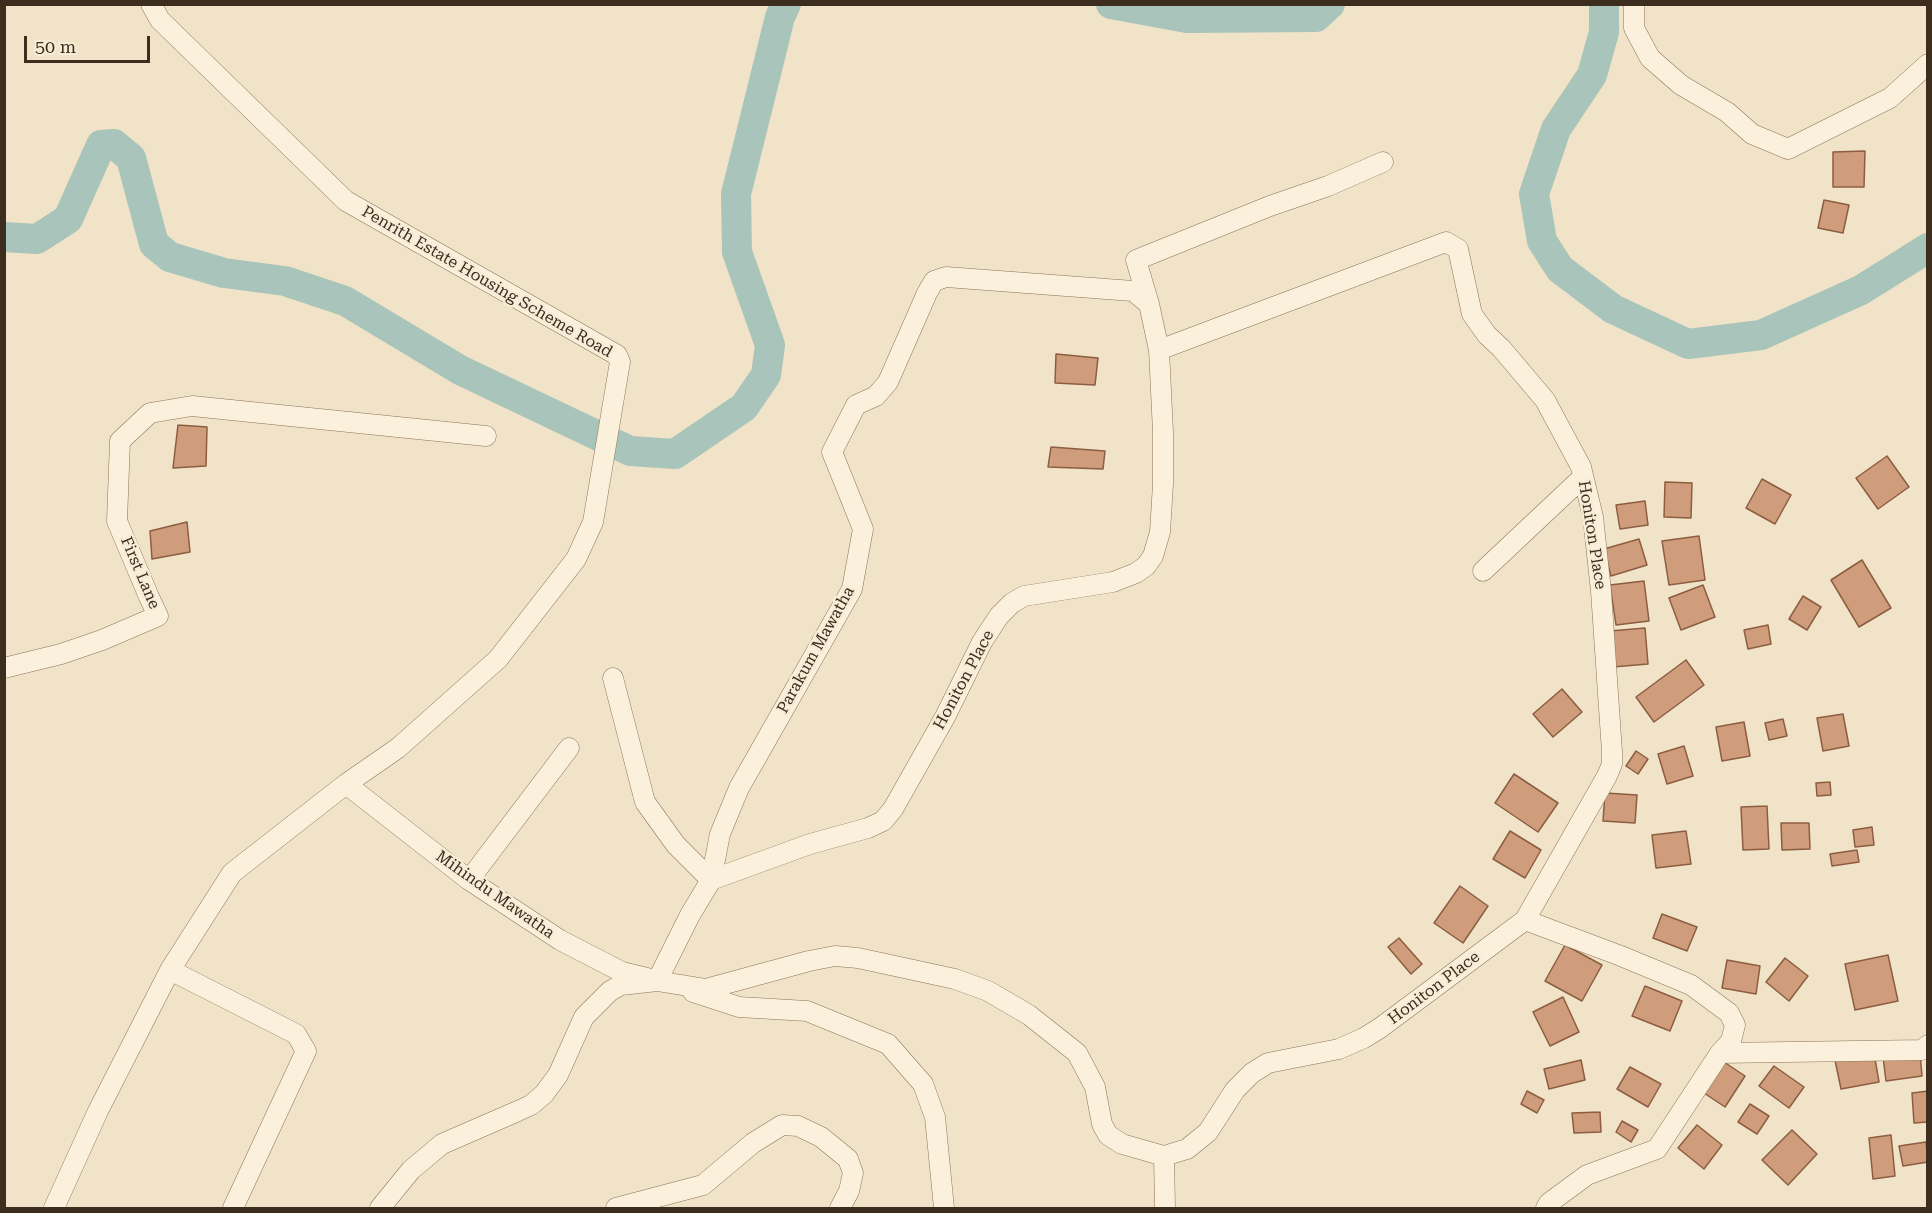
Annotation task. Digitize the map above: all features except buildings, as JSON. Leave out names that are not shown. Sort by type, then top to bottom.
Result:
[{"type":"street","name":"Penrith Estate Housing Scheme Road","points":[[54,1209],[98,1111],[170,970],[232,873],[346,784],[398,748],[498,659],[576,559],[593,522],[620,362],[617,355],[346,201],[160,20],[151,4]]},
{"type":"street","points":[[1634,4],[1634,28],[1650,58],[1681,86],[1727,112],[1752,134],[1788,149],[1890,98],[1928,64]]},
{"type":"street","points":[[1159,350],[1136,260],[1270,206],[1328,186],[1383,162]]},
{"type":"street","name":"Honiton Place","points":[[711,880],[810,844],[868,828],[883,821],[893,809],[945,717],[982,642],[999,616],[1012,603],[1024,596],[1113,582],[1146,567],[1153,556],[1160,532],[1163,484],[1159,350],[1446,242],[1458,249],[1472,314],[1487,335],[1502,348],[1545,400],[1581,467],[1593,517],[1601,591],[1612,764],[1525,920],[1364,1038],[1339,1049],[1268,1063],[1252,1073],[1235,1090],[1208,1132],[1187,1149],[1164,1156]]},
{"type":"street","name":"Parakum Mawatha","points":[[711,880],[720,834],[739,788],[852,590],[863,529],[832,452],[856,405],[876,396],[888,382],[934,281],[946,277],[1133,291],[1149,304]]},
{"type":"street","name":"First Lane","points":[[4,668],[61,654],[102,640],[158,616],[117,521],[120,441],[150,413],[192,406],[486,436]]},
{"type":"street","points":[[1483,571],[1583,477]]},
{"type":"street","points":[[612,678],[645,802],[676,845],[711,880],[690,915],[657,981]]},
{"type":"street","points":[[469,880],[569,748]]},
{"type":"street","name":"Mihindu Mawatha","points":[[346,784],[469,880],[560,940],[622,972],[657,981]]},
{"type":"street","points":[[1525,920],[1691,985],[1729,1013],[1735,1025],[1731,1041],[1720,1053],[1657,1149],[1587,1175],[1549,1203],[1546,1209]]},
{"type":"street","points":[[380,1209],[411,1170],[442,1144],[531,1105],[544,1094],[558,1075],[584,1017],[610,991],[621,986],[657,981],[706,989],[835,956],[858,958],[956,980],[988,991],[1029,1015],[1077,1053],[1095,1087],[1102,1124],[1108,1135],[1129,1147],[1164,1156],[1165,1209]]},
{"type":"street","points":[[170,970],[296,1034],[306,1051],[233,1209]]},
{"type":"street","points":[[657,981],[738,1007],[807,1011],[888,1044],[923,1084],[935,1118],[944,1209]]},
{"type":"street","points":[[1720,1053],[1922,1050],[1928,1045]]},
{"type":"street","points":[[616,1209],[703,1185],[753,1143],[782,1125],[798,1126],[821,1137],[848,1159],[853,1173],[849,1191],[840,1209]]},
{"type":"waterway","points":[[4,237],[37,239],[68,219],[101,145],[114,144],[131,158],[154,244],[170,257],[224,273],[285,281],[345,301],[460,370],[630,451],[675,454],[744,407],[766,375],[770,345],[737,252],[736,194],[780,17],[786,4]]},
{"type":"waterway","points":[[1111,4],[1187,18],[1316,17],[1330,4]]},
{"type":"waterway","points":[[1604,4],[1604,32],[1592,75],[1556,129],[1534,194],[1542,241],[1560,269],[1613,309],[1688,344],[1761,335],[1861,290],[1928,248]]}]
